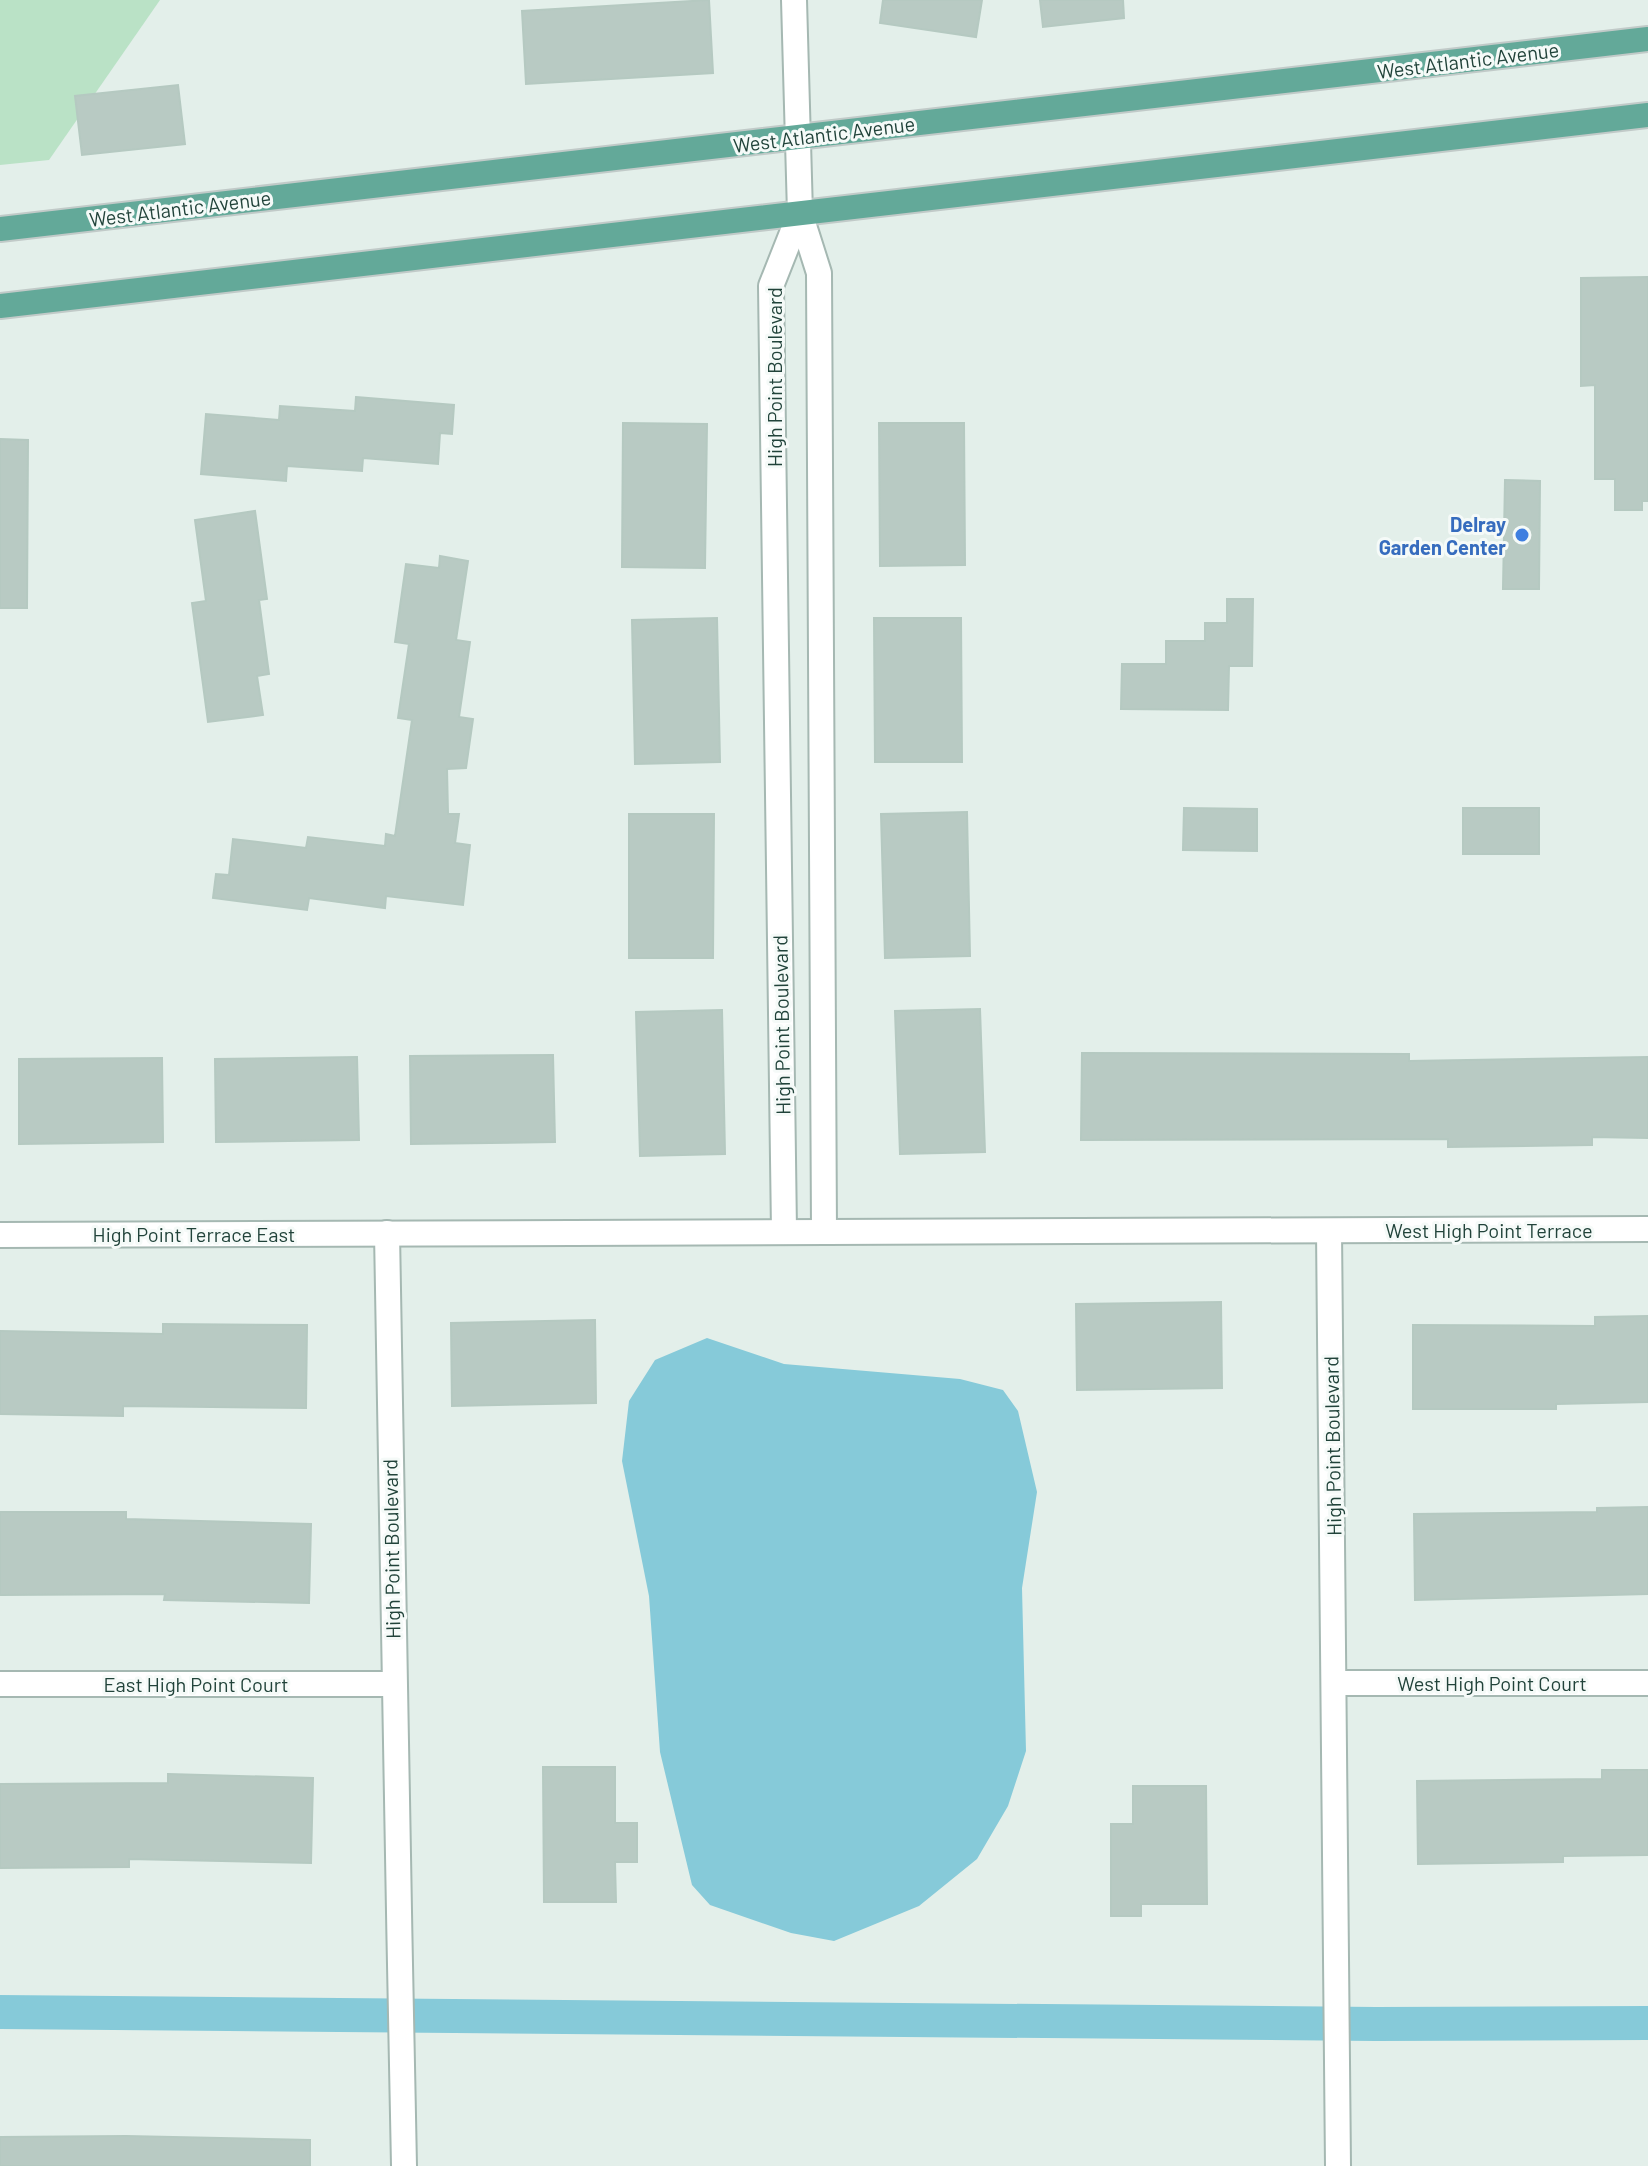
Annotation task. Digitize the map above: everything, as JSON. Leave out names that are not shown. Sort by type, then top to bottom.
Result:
[{"type":"main road","name":"West Atlantic Avenue","points":[[0,229],[1648,39]]},
{"type":"main road","points":[[0,306],[1648,115]]},
{"type":"street","points":[[794,0],[800,213]]},
{"type":"street","name":"High Point Boulevard","points":[[784,1231],[771,286],[800,213]]},
{"type":"street","name":"High Point Boulevard","points":[[800,213],[819,273],[824,1231]]},
{"type":"street","name":"West High Point Terrace","points":[[1329,1231],[1648,1229]]},
{"type":"street","points":[[387,1233],[1329,1231]]},
{"type":"street","name":"High Point Boulevard","points":[[1329,1231],[1336,1683],[1338,2166]]},
{"type":"street","name":"High Point Boulevard","points":[[387,1233],[392,1684],[404,2166]]},
{"type":"street","name":"High Point Terrace East","points":[[0,1235],[387,1233]]},
{"type":"street","name":"West High Point Court","points":[[1336,1683],[1648,1683]]},
{"type":"street","name":"East High Point Court","points":[[0,1684],[392,1684]]},
{"type":"green space","points":[[0,0],[160,0],[49,160],[0,165]]},
{"type":"water","points":[[707,1338],[784,1364],[960,1379],[1003,1390],[1018,1411],[1037,1492],[1022,1588],[1026,1751],[1008,1806],[977,1859],[919,1906],[834,1941],[791,1933],[710,1905],[692,1885],[660,1752],[649,1596],[622,1461],[629,1401],[655,1360]]},
{"type":"building","points":[[709,0],[713,73],[526,84],[522,11]]},
{"type":"building","points":[[883,0],[982,0],[976,37],[880,23]]},
{"type":"building","points":[[1040,0],[1123,0],[1124,18],[1043,27]]},
{"type":"building","points":[[178,85],[185,144],[82,155],[75,96]]},
{"type":"building","points":[[1648,277],[1648,501],[1642,501],[1642,510],[1615,510],[1615,479],[1595,479],[1595,385],[1581,386],[1581,278]]},
{"type":"building","points":[[356,397],[454,405],[452,434],[440,433],[438,464],[363,458],[362,471],[287,466],[286,481],[201,474],[206,414],[279,420],[280,406],[355,411]]},
{"type":"building","points":[[623,423],[707,424],[705,568],[622,567]]},
{"type":"building","points":[[879,423],[964,423],[965,565],[880,566]]},
{"type":"building","points":[[0,439],[28,440],[27,608],[0,608]]},
{"type":"building","points":[[1505,480],[1540,481],[1539,589],[1503,589]]},
{"type":"building","points":[[255,511],[267,599],[259,600],[269,674],[257,676],[263,715],[208,722],[192,603],[206,601],[195,520]]},
{"type":"building","points":[[440,556],[468,561],[456,640],[470,642],[459,717],[473,719],[466,768],[447,769],[448,814],[459,814],[455,843],[470,845],[463,905],[386,896],[385,908],[309,898],[307,910],[213,898],[216,874],[229,875],[233,839],[306,848],[308,837],[385,846],[386,834],[395,836],[412,720],[398,718],[409,644],[395,642],[406,564],[439,568]]},
{"type":"building","points":[[1227,599],[1253,599],[1252,666],[1229,666],[1228,710],[1121,709],[1122,664],[1166,664],[1166,641],[1205,641],[1205,623],[1227,623]]},
{"type":"building","points":[[717,618],[720,762],[635,764],[632,620]]},
{"type":"building","points":[[874,618],[961,618],[962,762],[875,762]]},
{"type":"building","points":[[1184,808],[1257,809],[1257,851],[1183,850]]},
{"type":"building","points":[[1463,808],[1539,808],[1539,854],[1463,854]]},
{"type":"building","points":[[967,812],[970,956],[885,958],[881,814]]},
{"type":"building","points":[[629,814],[714,814],[713,958],[629,958]]},
{"type":"building","points":[[980,1009],[985,1152],[900,1154],[895,1011]]},
{"type":"building","points":[[722,1010],[725,1154],[640,1156],[636,1012]]},
{"type":"building","points":[[1082,1053],[1409,1054],[1409,1061],[1648,1057],[1648,1138],[1592,1137],[1592,1145],[1448,1147],[1448,1139],[1081,1140]]},
{"type":"building","points":[[553,1055],[555,1142],[411,1144],[410,1056]]},
{"type":"building","points":[[357,1057],[359,1140],[216,1142],[215,1059]]},
{"type":"building","points":[[162,1058],[163,1142],[19,1144],[19,1059]]},
{"type":"building","points":[[1221,1302],[1222,1388],[1077,1390],[1076,1304]]},
{"type":"building","points":[[1648,1316],[1648,1402],[1556,1404],[1556,1409],[1413,1409],[1413,1325],[1595,1326],[1595,1317]]},
{"type":"building","points":[[595,1320],[596,1403],[452,1406],[451,1323]]},
{"type":"building","points":[[163,1324],[307,1325],[306,1408],[123,1406],[123,1416],[0,1414],[0,1331],[163,1334]]},
{"type":"building","points":[[1648,1507],[1648,1594],[1415,1600],[1414,1514],[1597,1512],[1597,1508]]},
{"type":"building","points":[[0,1512],[126,1512],[126,1519],[311,1524],[309,1603],[164,1600],[165,1594],[0,1595]]},
{"type":"building","points":[[543,1767],[615,1767],[615,1823],[637,1823],[637,1862],[615,1862],[616,1902],[544,1902]]},
{"type":"building","points":[[1602,1770],[1648,1770],[1648,1855],[1563,1856],[1563,1862],[1418,1864],[1417,1781],[1602,1779]]},
{"type":"building","points":[[168,1774],[313,1778],[311,1863],[129,1859],[129,1867],[0,1868],[0,1784],[168,1783]]},
{"type":"building","points":[[1133,1786],[1206,1786],[1207,1904],[1141,1904],[1141,1916],[1111,1916],[1111,1824],[1133,1824]]},
{"type":"building","points":[[0,2137],[310,2140],[310,2166],[0,2166]]},
{"type":"waterway","points":[[0,2012],[1376,2024],[1648,2023]]},
{"type":"place","name":"Delray Garden Center","points":[[1522,535]]}]
